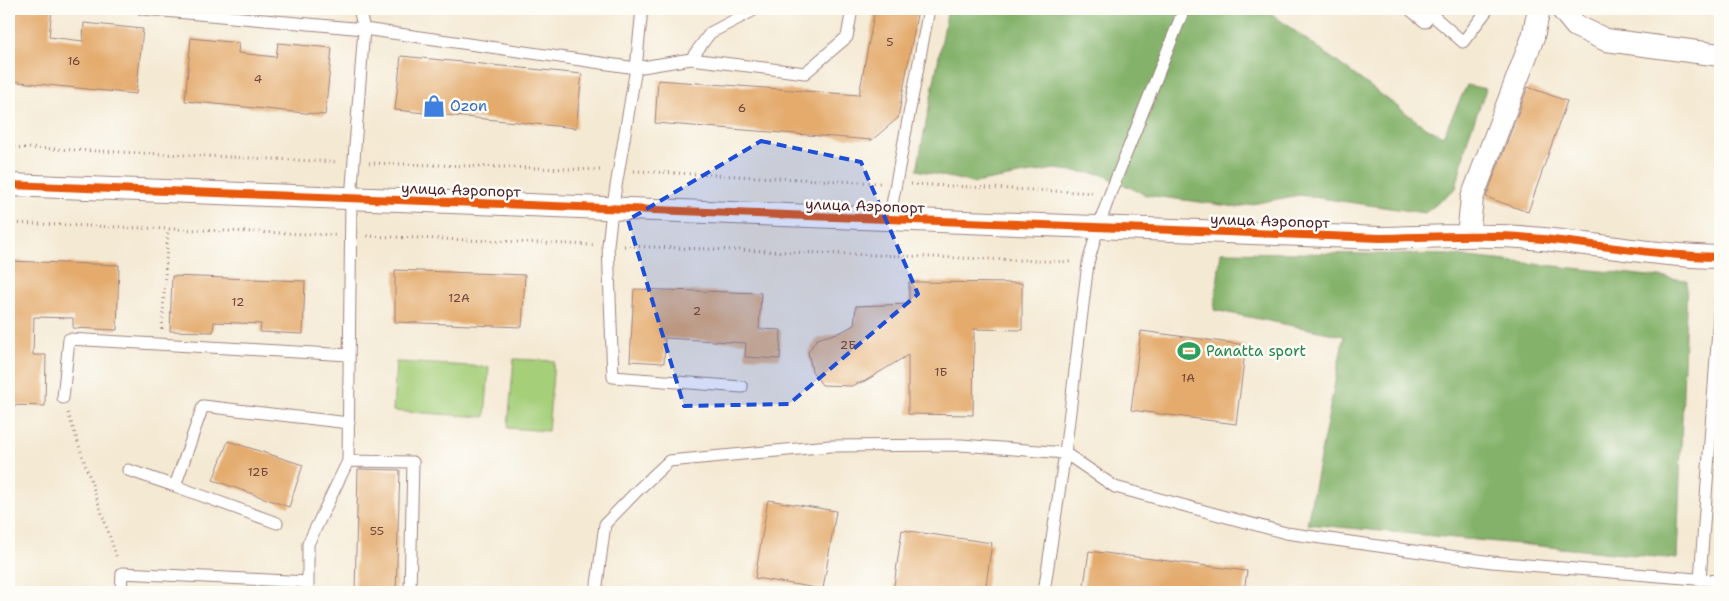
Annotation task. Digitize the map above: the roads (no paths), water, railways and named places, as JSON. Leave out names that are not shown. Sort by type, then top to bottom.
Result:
[{"type":"street","points":[[1468,236],[1472,198],[1533,37],[1539,9]]},
{"type":"street","points":[[1562,9],[1576,26],[1606,40],[1720,55]]},
{"type":"street","name":"улица Аэропорт","points":[[9,185],[612,210],[1380,238],[1468,236],[1541,239],[1684,256],[1720,257]]},
{"type":"lane","points":[[142,9],[364,29],[636,68],[691,59],[805,73],[847,38],[852,9]]},
{"type":"lane","points":[[122,592],[122,573],[308,587],[308,544],[348,461],[351,199],[364,29],[359,9]]},
{"type":"lane","points":[[642,9],[636,68],[618,171],[608,245],[613,377],[742,387]]},
{"type":"lane","points":[[691,59],[710,34],[756,9]]},
{"type":"lane","points":[[889,220],[929,9]]},
{"type":"lane","points":[[1044,592],[1065,453],[1088,263],[1110,194],[1184,9]]},
{"type":"lane","points":[[1409,9],[1425,22],[1434,12],[1463,42],[1488,9]]},
{"type":"lane","points":[[1700,580],[1720,302]]},
{"type":"lane","points":[[63,398],[69,339],[349,355]]},
{"type":"lane","points":[[175,486],[203,406],[349,423]]},
{"type":"lane","points":[[596,592],[605,524],[670,461],[830,446],[961,445],[1065,453],[1115,487],[1286,533],[1492,562],[1720,581]]},
{"type":"lane","points":[[348,461],[413,462],[410,592]]},
{"type":"lane","points":[[128,470],[277,523]]},
{"type":"place","name":"Ozon","points":[[434,106]]},
{"type":"place","name":"Panatta sport","points":[[1189,351]]}]
